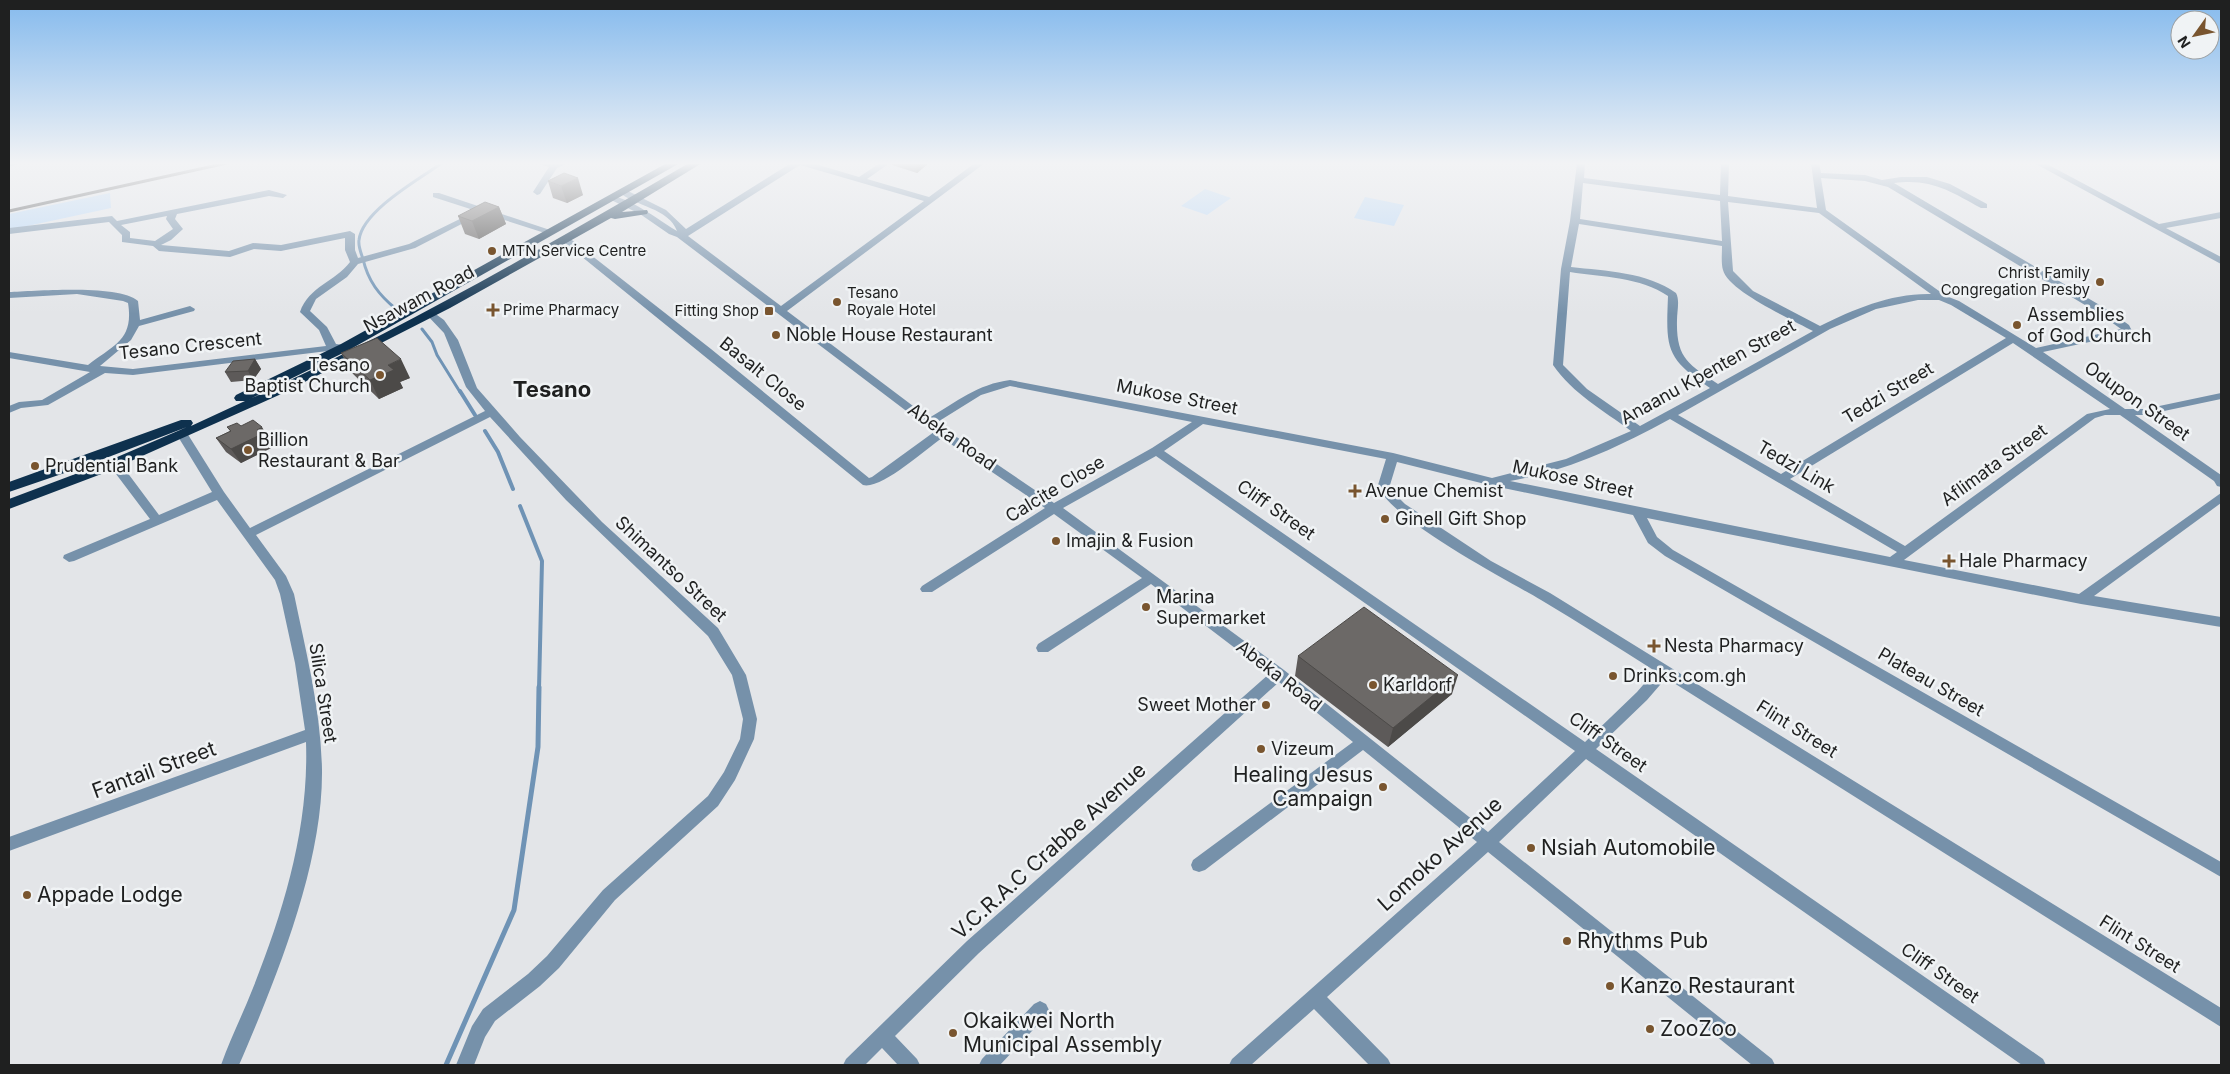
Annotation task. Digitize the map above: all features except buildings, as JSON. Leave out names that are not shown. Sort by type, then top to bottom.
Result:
[{"type":"highway","name":"Nsawam Road","points":[[9,487],[80,463],[183,424],[236,401],[584,213]]},
{"type":"highway","name":"Nsawam Road","points":[[9,504],[114,464],[312,376],[597,222],[609,213]]},
{"type":"highway","points":[[597,222],[624,213]]},
{"type":"street","points":[[114,224],[164,213]]},
{"type":"street","points":[[9,231],[112,219],[114,224],[127,234],[125,240],[156,244],[168,238],[178,229],[170,219],[173,213]]},
{"type":"street","points":[[339,347],[305,312],[306,306],[312,298],[352,268],[355,262],[412,246],[478,213]]},
{"type":"street","points":[[489,213],[551,232]]},
{"type":"street","name":"Abeka Road","points":[[652,213],[672,232],[681,235],[782,310],[928,423],[1054,508],[1279,674],[1362,743],[1488,841],[1766,1065]]},
{"type":"street","points":[[681,235],[716,213]]},
{"type":"street","points":[[782,310],[912,213]]},
{"type":"street","points":[[1576,213],[1566,269],[1558,365],[1563,374],[1576,385],[1639,430]]},
{"type":"street","points":[[1724,213],[1728,271],[1736,281],[1756,296],[1820,331]]},
{"type":"street","name":"Odupon Street","points":[[1825,213],[1943,298],[1955,303],[2034,351],[2218,478],[2221,483]]},
{"type":"street","points":[[1939,213],[2104,312],[2125,327],[2127,331],[2034,351]]},
{"type":"street","points":[[2132,213],[2221,261]]},
{"type":"street","points":[[2158,227],[2221,215]]},
{"type":"street","points":[[1575,221],[1725,244]]},
{"type":"street","points":[[156,244],[159,248],[230,254],[253,246],[281,248],[350,234],[350,250],[355,262]]},
{"type":"street","name":"Basalt Close","points":[[565,239],[707,351],[867,482],[876,480],[942,432]]},
{"type":"street","points":[[1566,269],[1650,283],[1666,288],[1673,295],[1672,334],[1674,352],[1680,362],[1717,388]]},
{"type":"street","points":[[9,295],[76,291],[125,298],[133,301],[136,316],[133,331],[126,340],[90,369]]},
{"type":"street","name":"Anaanu Kpenten Street","points":[[1489,481],[1550,468],[1588,454],[1639,430],[1820,331],[1864,311],[1896,300],[1921,295],[1943,298]]},
{"type":"street","points":[[133,325],[190,309]]},
{"type":"street","name":"Shimantso Street","points":[[430,313],[451,334],[481,417],[713,632],[739,676],[750,719],[747,739],[730,776],[714,802],[609,895],[553,962],[534,980],[489,1015],[478,1032],[465,1065]]},
{"type":"street","name":"Tedzi Street","points":[[1782,479],[2013,338]]},
{"type":"street","name":"Tesano Crescent","points":[[9,355],[90,369],[153,371],[339,347]]},
{"type":"street","points":[[9,410],[19,405],[44,403],[103,370]]},
{"type":"street","name":"Mukose Street","points":[[928,423],[983,389],[995,384],[1010,383],[1392,458],[1489,481],[1638,512],[2081,599],[2221,622]]},
{"type":"street","name":"Aflimata Street","points":[[1893,561],[2091,416],[2104,412],[2145,412],[2221,396]]},
{"type":"street","name":"Tedzi Link","points":[[1669,414],[1905,551]]},
{"type":"street","points":[[248,534],[481,417]]},
{"type":"street","name":"Calcite Close","points":[[928,589],[1054,508],[1156,451],[1200,421]]},
{"type":"street","name":"Silica Street","points":[[182,435],[219,494],[281,579],[287,594],[313,733],[314,775],[309,823],[298,874],[260,996],[230,1065]]},
{"type":"street","name":"Cliff Street","points":[[1156,451],[2038,1065]]},
{"type":"street","name":"Flint Street","points":[[1392,458],[1382,482],[1382,488],[1400,507],[1486,564],[1545,596],[2221,1018]]},
{"type":"street","points":[[114,464],[157,520]]},
{"type":"street","points":[[69,558],[219,494]]},
{"type":"street","points":[[2081,599],[2221,497]]},
{"type":"street","name":"Plateau Street","points":[[1638,512],[1652,540],[1669,553],[2221,870]]},
{"type":"street","points":[[1043,648],[1151,578]]},
{"type":"street","name":"Lomoko Avenue","points":[[1238,1065],[1488,841],[1642,696],[1664,670]]},
{"type":"street","name":"V.C.R.A.C Crabbe Avenue","points":[[852,1065],[973,947],[1279,674]]},
{"type":"street","name":"Fantail Street","points":[[9,844],[213,772],[313,733]]},
{"type":"street","points":[[1199,865],[1362,743]]},
{"type":"street","points":[[1314,996],[1382,1065]]},
{"type":"street","points":[[988,1065],[1040,1010]]},
{"type":"street","points":[[882,1036],[910,1065]]},
{"type":"shaded area","points":[[13,213],[87,213],[9,230],[9,214]]},
{"type":"shaded area","points":[[1357,213],[1400,213],[1394,226],[1354,218]]},
{"type":"waterway","points":[[375,213],[362,229],[359,245],[371,281],[379,293],[396,309]]},
{"type":"waterway","points":[[422,329],[432,342],[437,355],[460,392]]},
{"type":"waterway","points":[[460,391],[475,415]]},
{"type":"waterway","points":[[485,431],[498,452],[513,489]]},
{"type":"waterway","points":[[520,506],[542,561],[539,689]]},
{"type":"waterway","points":[[446,1065],[514,910],[538,747],[539,687]]},
{"type":"place","name":"MTN Service Centre","points":[[492,251]]},
{"type":"place","name":"Christ Family Congregation Presby","points":[[2100,282]]},
{"type":"place","name":"Tesano Royale Hotel","points":[[837,302]]},
{"type":"place","name":"Prime Pharmacy","points":[[493,310]]},
{"type":"place","name":"Fitting Shop","points":[[769,311]]},
{"type":"place","name":"Assemblies of God Church","points":[[2017,325]]},
{"type":"place","name":"Noble House Restaurant","points":[[776,335]]},
{"type":"place","name":"Tesano Baptist Church","points":[[380,375]]},
{"type":"place","name":"Billion Restaurant & Bar","points":[[248,450]]},
{"type":"place","name":"Prudential Bank","points":[[35,466]]},
{"type":"place","name":"Avenue Chemist","points":[[1355,491]]},
{"type":"place","name":"Ginell Gift Shop","points":[[1385,519]]},
{"type":"place","name":"Imajin & Fusion","points":[[1056,541]]},
{"type":"place","name":"Hale Pharmacy","points":[[1949,561]]},
{"type":"place","name":"Marina Supermarket","points":[[1146,607]]},
{"type":"place","name":"Nesta Pharmacy","points":[[1654,646]]},
{"type":"place","name":"Drinks.com.gh","points":[[1613,676]]},
{"type":"place","name":"Karldorf","points":[[1373,685]]},
{"type":"place","name":"Sweet Mother","points":[[1266,705]]},
{"type":"place","name":"Vizeum","points":[[1261,749]]},
{"type":"place","name":"Healing Jesus Campaign","points":[[1383,787]]},
{"type":"place","name":"Nsiah Automobile","points":[[1531,848]]},
{"type":"place","name":"Appade Lodge","points":[[27,895]]},
{"type":"place","name":"Rhythms Pub","points":[[1567,941]]},
{"type":"place","name":"Kanzo Restaurant","points":[[1610,986]]},
{"type":"place","name":"ZooZoo","points":[[1650,1029]]},
{"type":"place","name":"Okaikwei North Municipal Assembly","points":[[953,1033]]},
{"type":"district","name":"Tesano","points":[[552,389]]}]
